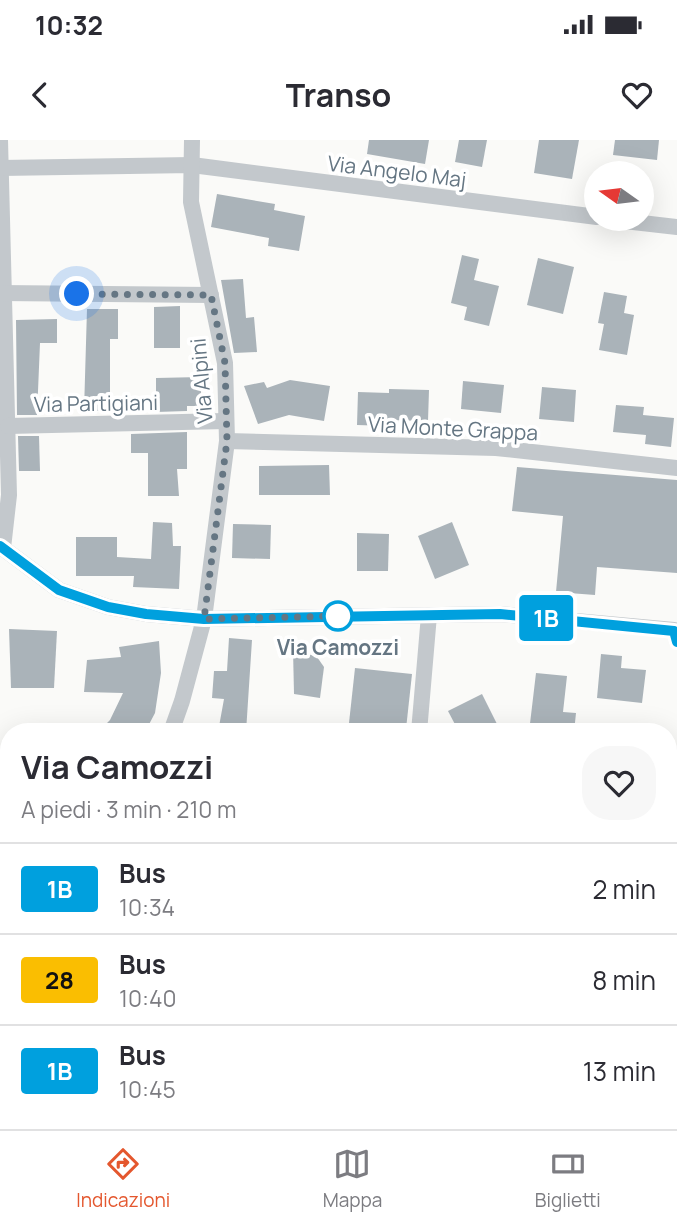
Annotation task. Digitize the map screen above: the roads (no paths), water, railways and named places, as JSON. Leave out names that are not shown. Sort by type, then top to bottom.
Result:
[{"type":"street","points":[[0,140],[9,495],[2,547],[48,584],[75,597],[146,614],[204,619],[500,614],[676,632]]},
{"type":"street","name":"Via Alpini","points":[[174,723],[204,619],[227,441],[225,363],[191,202],[192,140]]},
{"type":"street","name":"Via Angelo Maj","points":[[1,168],[192,164],[584,216]]},
{"type":"street","points":[[654,224],[677,227]]},
{"type":"street","points":[[3,293],[211,295]]},
{"type":"street","name":"Via Partigiani","points":[[8,426],[226,421]]},
{"type":"street","name":"Via Monte Grappa","points":[[227,441],[496,448],[677,468]]},
{"type":"street","points":[[420,723],[429,615]]},
{"type":"place","name":"Via Camozzi","points":[[338,616]]}]
